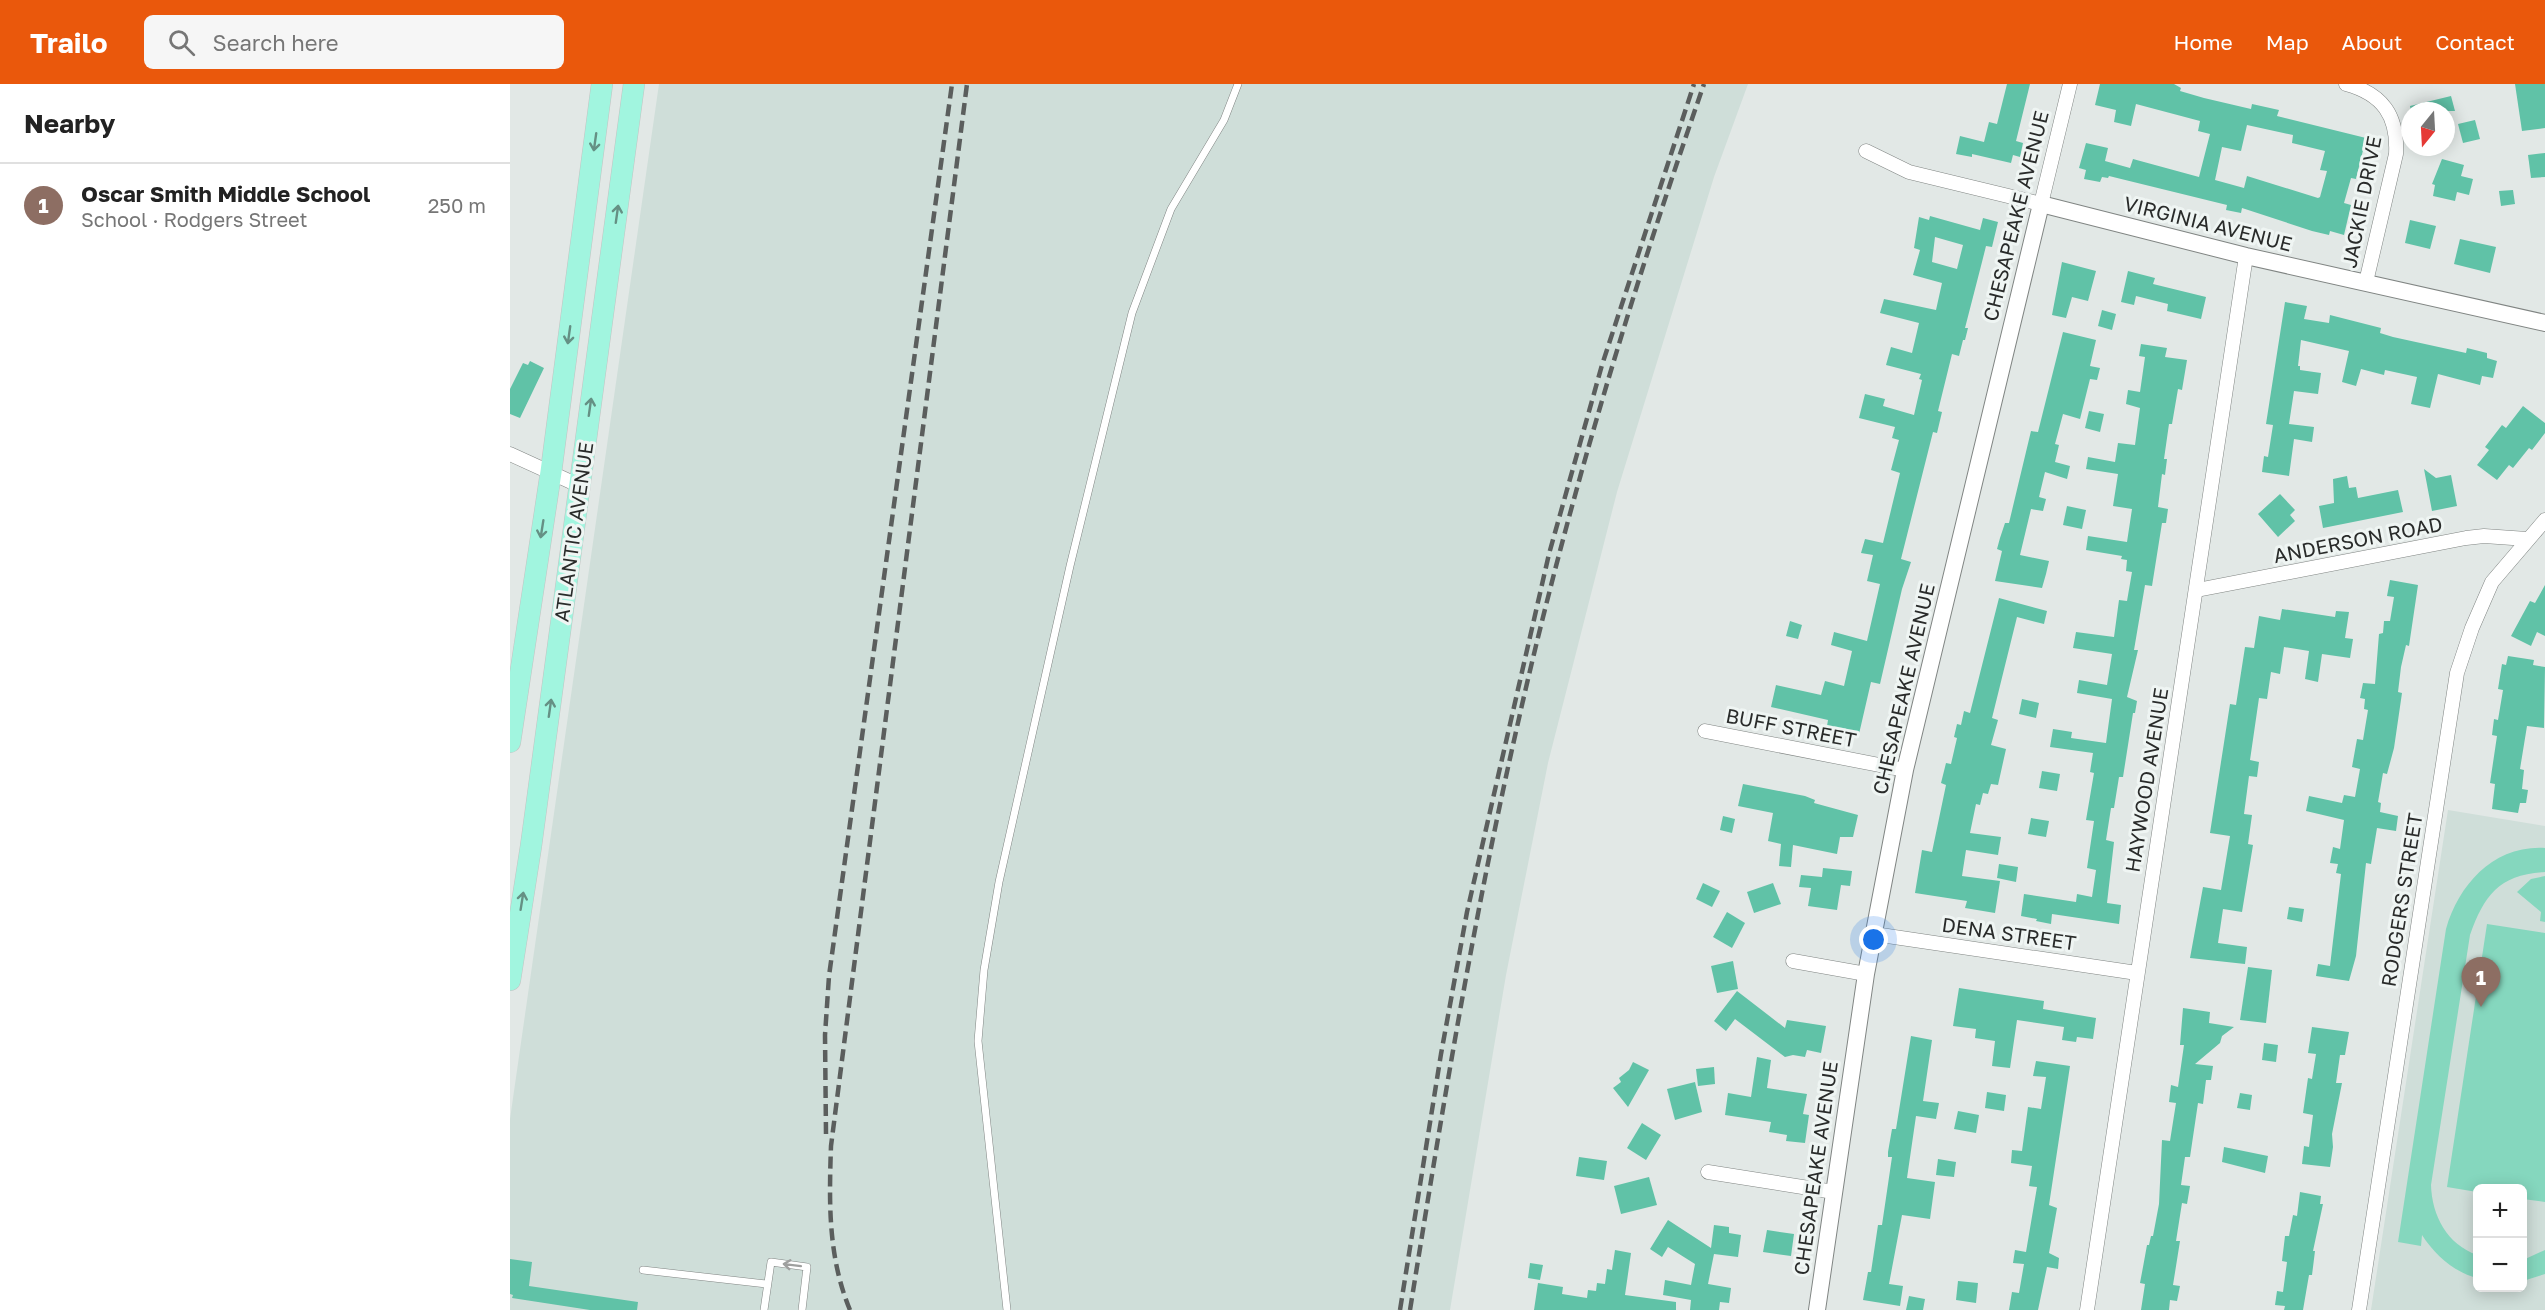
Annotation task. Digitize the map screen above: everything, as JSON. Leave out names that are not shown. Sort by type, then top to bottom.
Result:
[{"type":"main road","name":"ATLANTIC AVENUE","points":[[510,742],[551,471],[602,84]]},
{"type":"main road","name":"ATLANTIC AVENUE","points":[[510,980],[634,84]]},
{"type":"street","name":"CHESAPEAKE AVENUE","points":[[1816,1310],[1866,974],[1905,770],[2070,84]]},
{"type":"street","name":"JACKIE DRIVE","points":[[2346,84],[2365,90],[2378,99],[2395,122],[2396,130],[2396,154],[2366,282]]},
{"type":"street","name":"VIRGINIA AVENUE","points":[[1866,151],[1909,172],[2247,256],[2545,323]]},
{"type":"street","name":"HAYWOOD AVENUE","points":[[2087,1310],[2247,256]]},
{"type":"street","points":[[510,454],[580,486]]},
{"type":"street","name":"RODGERS STREET","points":[[2359,1310],[2457,673],[2472,628],[2492,582],[2545,520]]},
{"type":"street","name":"ANDERSON ROAD","points":[[2196,590],[2466,538],[2484,536],[2527,539]]},
{"type":"street","name":"BUFF STREET","points":[[1705,731],[1905,770]]},
{"type":"street","name":"DENA STREET","points":[[1874,934],[2137,973]]},
{"type":"street","points":[[1793,961],[1866,974]]},
{"type":"street","points":[[1708,1172],[1834,1192]]},
{"type":"lane","points":[[1007,1310],[978,1041],[984,970],[999,882],[1070,566],[1132,313],[1171,209],[1224,120],[1238,84]]},
{"type":"lane","points":[[764,1310],[771,1262],[807,1267],[802,1310]]},
{"type":"lane","points":[[643,1270],[766,1284]]},
{"type":"shaded area","points":[[659,84],[1748,84],[1714,177],[1617,492],[1548,763],[1506,975],[1450,1310],[510,1310],[510,1119]]},
{"type":"shaded area","points":[[2448,810],[2545,826],[2545,1310],[2371,1310]]},
{"type":"green space","points":[[2545,848],[2545,872],[2516,877],[2496,889],[2481,909],[2470,935],[2431,1185],[2434,1207],[2443,1228],[2457,1244],[2473,1253],[2473,1276],[2446,1262],[2422,1235],[2421,1246],[2398,1242],[2446,929],[2460,897],[2481,870],[2510,853]]},
{"type":"green space","points":[[2545,876],[2545,922],[2540,921],[2541,912],[2517,892],[2531,879]]},
{"type":"green space","points":[[2487,924],[2545,933],[2545,1202],[2527,1200],[2527,1184],[2473,1184],[2473,1191],[2447,1187]]},
{"type":"green space","points":[[2545,1250],[2545,1274],[2527,1280],[2527,1258]]},
{"type":"building","points":[[2007,84],[2030,84],[2016,141],[2023,143],[2020,157],[2013,155],[2011,163],[1972,154],[1972,157],[1956,154],[1960,136],[1984,142],[1989,122],[1997,124]]},
{"type":"building","points":[[2100,84],[2174,84],[2181,88],[2180,91],[2204,98],[2251,109],[2252,104],[2279,110],[2277,116],[2366,138],[2356,179],[2351,178],[2344,203],[2351,205],[2344,235],[2330,231],[2329,235],[2312,231],[2242,208],[2241,213],[2226,210],[2227,205],[2109,176],[2108,178],[2102,177],[2100,182],[2084,179],[2086,170],[2079,168],[2086,143],[2108,148],[2105,161],[2130,168],[2133,159],[2199,177],[2210,134],[2198,131],[2200,121],[2136,104],[2131,126],[2114,122],[2116,110],[2095,105]],"holes":[[[2247,125],[2293,135],[2292,143],[2325,151],[2320,170],[2327,171],[2320,197],[2247,176],[2244,188],[2215,180],[2222,147],[2241,151]]]},
{"type":"building","points":[[2515,84],[2545,84],[2545,128],[2522,131]]},
{"type":"building","points":[[2451,96],[2453,102],[2426,102]]},
{"type":"building","points":[[2475,120],[2480,139],[2463,143],[2458,124]]},
{"type":"building","points":[[2545,153],[2545,177],[2531,178],[2528,155]]},
{"type":"building","points":[[2442,159],[2464,165],[2461,176],[2473,179],[2469,195],[2457,192],[2455,201],[2433,196],[2435,185],[2432,184]]},
{"type":"building","points":[[2513,190],[2515,204],[2501,206],[2499,191]]},
{"type":"building","points":[[1930,216],[1980,230],[1983,218],[1998,222],[1992,247],[1986,246],[1965,328],[1968,328],[1965,340],[1963,340],[1959,356],[1952,354],[1938,411],[1942,412],[1937,433],[1933,432],[1901,559],[1911,562],[1902,589],[1880,684],[1871,682],[1859,734],[1827,726],[1828,720],[1771,707],[1776,685],[1821,695],[1825,681],[1844,686],[1852,651],[1831,645],[1834,632],[1867,641],[1880,584],[1867,581],[1873,555],[1861,553],[1865,539],[1883,543],[1900,473],[1891,470],[1899,440],[1892,438],[1895,427],[1859,418],[1865,394],[1885,399],[1883,406],[1914,415],[1922,380],[1919,379],[1921,374],[1886,365],[1891,347],[1912,353],[1919,323],[1880,313],[1884,299],[1936,310],[1942,283],[1913,275],[1920,250],[1914,248],[1919,217],[1929,220]],"holes":[[[1935,237],[1963,245],[1957,269],[1932,262]]]},
{"type":"building","points":[[2410,220],[2436,226],[2430,249],[2405,243]]},
{"type":"building","points":[[2460,239],[2496,247],[2490,273],[2454,264]]},
{"type":"building","points":[[2062,262],[2096,271],[2088,301],[2072,297],[2066,318],[2052,315]]},
{"type":"building","points":[[2128,271],[2155,278],[2153,284],[2206,297],[2201,319],[2167,311],[2168,304],[2136,296],[2134,305],[2121,302]]},
{"type":"building","points":[[2285,302],[2307,306],[2304,319],[2329,323],[2330,315],[2381,328],[2380,333],[2393,337],[2466,353],[2467,348],[2487,353],[2487,358],[2497,361],[2493,378],[2482,376],[2480,385],[2438,374],[2430,408],[2411,404],[2417,377],[2385,370],[2384,375],[2361,369],[2356,386],[2342,382],[2349,351],[2301,340],[2298,366],[2300,370],[2321,373],[2318,394],[2294,391],[2289,424],[2314,427],[2312,442],[2294,439],[2289,476],[2262,472],[2264,456],[2268,457],[2273,425],[2266,424]]},
{"type":"building","points":[[2102,310],[2116,314],[2112,330],[2098,326]]},
{"type":"building","points":[[2063,332],[2096,340],[2090,366],[2100,368],[2097,380],[2090,379],[2080,419],[2063,414],[2055,444],[2059,445],[2055,462],[2070,466],[2067,479],[2045,472],[2039,497],[2046,499],[2043,511],[2031,509],[2020,555],[2049,561],[2046,574],[2042,588],[1995,581],[2002,551],[1997,549],[2000,538],[2005,523],[2009,523],[2031,431],[2038,432]]},
{"type":"building","points":[[2141,344],[2167,348],[2165,357],[2187,360],[2182,390],[2178,389],[2172,424],[2169,424],[2164,459],[2167,459],[2165,475],[2162,474],[2158,507],[2168,509],[2166,523],[2162,523],[2152,586],[2145,585],[2134,650],[2138,650],[2127,697],[2137,701],[2135,713],[2133,713],[2123,777],[2119,777],[2106,840],[2114,842],[2107,903],[2121,905],[2119,924],[2052,914],[2051,924],[2021,916],[2024,894],[2076,902],[2077,894],[2092,897],[2096,870],[2087,868],[2094,821],[2086,820],[2094,773],[2090,772],[2093,753],[2050,747],[2053,729],[2072,732],[2071,738],[2106,743],[2112,699],[2077,693],[2079,680],[2107,685],[2112,654],[2073,648],[2076,632],[2114,637],[2119,600],[2127,601],[2132,572],[2126,571],[2127,560],[2121,559],[2122,556],[2086,550],[2088,536],[2127,542],[2132,509],[2113,506],[2118,474],[2086,469],[2088,457],[2115,462],[2118,443],[2135,445],[2140,408],[2126,404],[2128,390],[2140,392],[2145,357],[2139,356]]},
{"type":"building","points":[[530,361],[544,368],[520,418],[510,414],[510,389],[523,363],[528,365]]},
{"type":"building","points":[[2523,406],[2545,423],[2545,433],[2532,450],[2529,448],[2513,468],[2509,465],[2497,480],[2477,465],[2489,450],[2485,447],[2502,425],[2506,428]]},
{"type":"building","points":[[2089,411],[2104,414],[2100,432],[2085,428]]},
{"type":"building","points":[[2424,469],[2436,478],[2451,475],[2457,506],[2432,511]]},
{"type":"building","points":[[2347,476],[2349,488],[2356,487],[2358,498],[2398,490],[2403,512],[2323,528],[2319,506],[2334,503],[2333,479]]},
{"type":"building","points":[[2280,494],[2295,510],[2290,515],[2295,521],[2278,537],[2258,514]]},
{"type":"building","points":[[2067,506],[2086,510],[2082,529],[2063,525]]},
{"type":"building","points":[[2390,580],[2418,585],[2409,646],[2406,645],[2401,667],[2398,692],[2402,693],[2394,748],[2387,774],[2383,773],[2378,802],[2381,803],[2380,812],[2398,816],[2396,831],[2377,828],[2371,864],[2366,863],[2356,956],[2349,981],[2316,976],[2318,964],[2330,966],[2341,874],[2336,873],[2338,864],[2330,863],[2333,847],[2340,849],[2344,820],[2306,811],[2309,796],[2342,803],[2344,795],[2355,797],[2360,769],[2352,767],[2357,739],[2363,740],[2368,710],[2364,709],[2365,699],[2360,698],[2363,683],[2375,684],[2379,634],[2383,633],[2384,621],[2390,621],[2394,597],[2387,596]]},
{"type":"building","points":[[2545,585],[2545,636],[2537,632],[2531,646],[2511,636],[2530,601],[2535,603]]},
{"type":"building","points":[[1999,598],[2047,611],[2044,624],[2017,617],[1992,718],[1998,720],[1991,745],[2006,749],[1998,785],[1991,784],[1988,794],[1983,793],[1980,805],[1976,804],[1970,833],[2001,837],[1998,855],[1966,850],[1962,876],[2000,881],[1995,913],[1965,908],[1967,901],[1915,893],[1922,850],[1932,852],[1946,785],[1941,783],[1946,763],[1951,764],[1957,738],[1954,737],[1957,724],[1961,725],[1964,711],[1970,713]]},
{"type":"building","points":[[2282,609],[2335,617],[2336,611],[2349,612],[2345,638],[2353,639],[2350,658],[2322,654],[2318,682],[2305,679],[2309,651],[2284,647],[2280,674],[2271,672],[2267,699],[2259,698],[2250,760],[2259,762],[2257,777],[2249,776],[2244,814],[2252,815],[2248,844],[2253,845],[2242,912],[2223,909],[2218,943],[2247,947],[2245,964],[2190,958],[2203,887],[2221,890],[2230,836],[2210,833],[2230,704],[2236,705],[2245,647],[2254,648],[2259,616],[2280,620]]},
{"type":"building","points":[[1790,621],[1802,625],[1798,639],[1786,636]]},
{"type":"building","points":[[2508,656],[2534,660],[2533,665],[2545,667],[2544,728],[2527,726],[2520,769],[2524,770],[2522,789],[2528,790],[2526,803],[2520,803],[2518,813],[2492,809],[2495,784],[2490,783],[2497,736],[2492,735],[2494,719],[2498,720],[2503,690],[2498,689],[2502,664],[2506,665]]},
{"type":"building","points":[[2022,699],[2039,703],[2036,718],[2019,714]]},
{"type":"building","points":[[2042,771],[2060,774],[2057,791],[2039,788]]},
{"type":"building","points":[[1743,784],[1805,796],[1815,800],[1814,803],[1858,815],[1853,837],[1840,837],[1837,854],[1793,845],[1791,867],[1779,866],[1781,844],[1768,841],[1773,813],[1738,806]]},
{"type":"building","points":[[1723,816],[1735,819],[1732,833],[1720,830]]},
{"type":"building","points":[[2031,818],[2049,821],[2046,837],[2028,834]]},
{"type":"building","points":[[1999,864],[2018,867],[2016,882],[1997,878]]},
{"type":"building","points":[[1823,868],[1852,871],[1850,886],[1841,885],[1837,910],[1808,906],[1811,888],[1799,887],[1801,875],[1822,877]]},
{"type":"building","points":[[1703,883],[1720,891],[1712,907],[1696,899]]},
{"type":"building","points":[[1773,883],[1781,904],[1754,913],[1747,892]]},
{"type":"building","points":[[2289,907],[2304,909],[2302,922],[2287,919]]},
{"type":"building","points":[[1727,912],[1745,923],[1732,948],[1713,937]]},
{"type":"building","points":[[1733,961],[1738,989],[1717,993],[1711,966]]},
{"type":"building","points":[[2248,967],[2272,970],[2266,1023],[2240,1020]]},
{"type":"building","points":[[1959,988],[2044,1001],[2043,1009],[2096,1018],[2093,1039],[2077,1037],[2076,1042],[2062,1040],[2064,1027],[2017,1020],[2010,1068],[1992,1066],[1995,1041],[1975,1038],[1976,1029],[1953,1026]]},
{"type":"building","points":[[1737,991],[1785,1028],[1787,1020],[1826,1026],[1821,1053],[1807,1050],[1805,1057],[1793,1055],[1785,1057],[1735,1019],[1726,1031],[1714,1021]]},
{"type":"building","points":[[2183,1008],[2210,1012],[2209,1023],[2234,1027],[2222,1036],[2220,1043],[2195,1064],[2213,1066],[2211,1080],[2206,1080],[2203,1104],[2198,1103],[2190,1157],[2185,1157],[2181,1185],[2190,1186],[2187,1204],[2182,1203],[2176,1241],[2180,1241],[2173,1285],[2180,1286],[2177,1301],[2170,1300],[2169,1310],[2141,1310],[2145,1284],[2140,1283],[2147,1245],[2153,1236],[2159,1204],[2162,1140],[2170,1141],[2176,1103],[2169,1102],[2171,1085],[2178,1087],[2184,1045],[2180,1045]]},
{"type":"building","points":[[2312,1027],[2349,1032],[2345,1055],[2340,1055],[2336,1083],[2342,1083],[2332,1134],[2330,1167],[2302,1164],[2304,1146],[2309,1147],[2313,1115],[2303,1113],[2308,1078],[2312,1079],[2316,1054],[2308,1053]]},
{"type":"building","points":[[1911,1036],[1932,1040],[1923,1101],[1939,1103],[1936,1119],[1916,1116],[1907,1178],[1935,1182],[1930,1219],[1902,1215],[1889,1284],[1903,1286],[1900,1306],[1863,1300],[1868,1272],[1871,1272],[1878,1225],[1882,1225],[1892,1157],[1888,1157],[1888,1152],[1892,1129],[1896,1129]]},
{"type":"building","points":[[2264,1043],[2278,1045],[2276,1062],[2262,1060]]},
{"type":"building","points":[[1757,1057],[1771,1060],[1767,1088],[1807,1094],[1803,1114],[1809,1115],[1805,1143],[1786,1141],[1787,1135],[1769,1132],[1771,1122],[1725,1115],[1728,1093],[1751,1097]]},
{"type":"building","points":[[2036,1061],[2070,1066],[2049,1205],[2057,1208],[2049,1253],[2059,1258],[2058,1269],[2047,1267],[2038,1310],[2009,1310],[2012,1292],[2019,1293],[2024,1264],[2013,1263],[2015,1250],[2026,1252],[2037,1187],[2029,1186],[2032,1166],[2011,1163],[2012,1150],[2022,1151],[2028,1107],[2041,1109],[2046,1077],[2033,1076]]},
{"type":"building","points":[[1633,1062],[1649,1070],[1628,1107],[1613,1088],[1621,1082],[1619,1078],[1629,1070]]},
{"type":"building","points":[[1714,1067],[1715,1084],[1698,1086],[1696,1069]]},
{"type":"building","points":[[1695,1082],[1702,1112],[1675,1120],[1667,1089]]},
{"type":"building","points":[[1987,1092],[2006,1095],[2004,1111],[1985,1108]]},
{"type":"building","points":[[2240,1093],[2252,1095],[2250,1110],[2237,1108]]},
{"type":"building","points":[[1958,1111],[1979,1115],[1976,1133],[1954,1129]]},
{"type":"building","points":[[1642,1123],[1661,1135],[1646,1160],[1627,1148]]},
{"type":"building","points":[[2224,1147],[2268,1156],[2265,1173],[2222,1162]]},
{"type":"building","points":[[1579,1157],[1607,1161],[1604,1180],[1576,1176]]},
{"type":"building","points":[[1938,1159],[1956,1162],[1954,1177],[1936,1175]]},
{"type":"building","points":[[1649,1177],[1657,1205],[1621,1214],[1614,1186]]},
{"type":"building","points":[[2300,1192],[2321,1196],[2320,1204],[2323,1204],[2313,1251],[2315,1251],[2312,1275],[2309,1275],[2303,1310],[2284,1310],[2285,1306],[2275,1305],[2277,1291],[2283,1292],[2287,1262],[2282,1261],[2285,1236],[2289,1236],[2293,1215],[2297,1216]]},
{"type":"building","points":[[1668,1220],[1711,1248],[1714,1225],[1729,1227],[1729,1233],[1741,1235],[1738,1257],[1714,1254],[1708,1284],[1731,1288],[1729,1303],[1720,1302],[1719,1310],[1690,1310],[1691,1300],[1663,1295],[1665,1280],[1691,1285],[1695,1264],[1668,1247],[1662,1257],[1650,1249]]},
{"type":"building","points":[[1767,1230],[1794,1234],[1791,1256],[1763,1252]]},
{"type":"building","points":[[1615,1250],[1631,1253],[1625,1295],[1676,1302],[1676,1310],[1534,1310],[1538,1283],[1563,1287],[1562,1294],[1587,1298],[1588,1290],[1596,1291],[1597,1283],[1605,1284],[1607,1269],[1612,1270]]},
{"type":"building","points":[[510,1259],[532,1262],[529,1286],[638,1302],[637,1310],[590,1310],[512,1298]]},
{"type":"building","points":[[1530,1263],[1543,1265],[1540,1280],[1528,1278]]},
{"type":"building","points":[[1958,1281],[1978,1283],[1976,1303],[1956,1300]]},
{"type":"building","points":[[1909,1296],[1925,1299],[1923,1310],[1906,1310]]},
{"type":"railway","points":[[826,1134],[825,1035],[829,976],[952,84]]},
{"type":"railway","points":[[850,1310],[837,1270],[834,1250],[830,1209],[831,1146],[967,84]]},
{"type":"railway","points":[[1400,1310],[1441,1054],[1467,912],[1549,554],[1602,365],[1694,84]]},
{"type":"railway","points":[[1410,1310],[1471,950],[1499,807],[1534,653],[1600,407],[1650,245],[1704,84]]},
{"type":"place","name":"Oscar Smith Middle School","points":[[2481,1007]]}]
